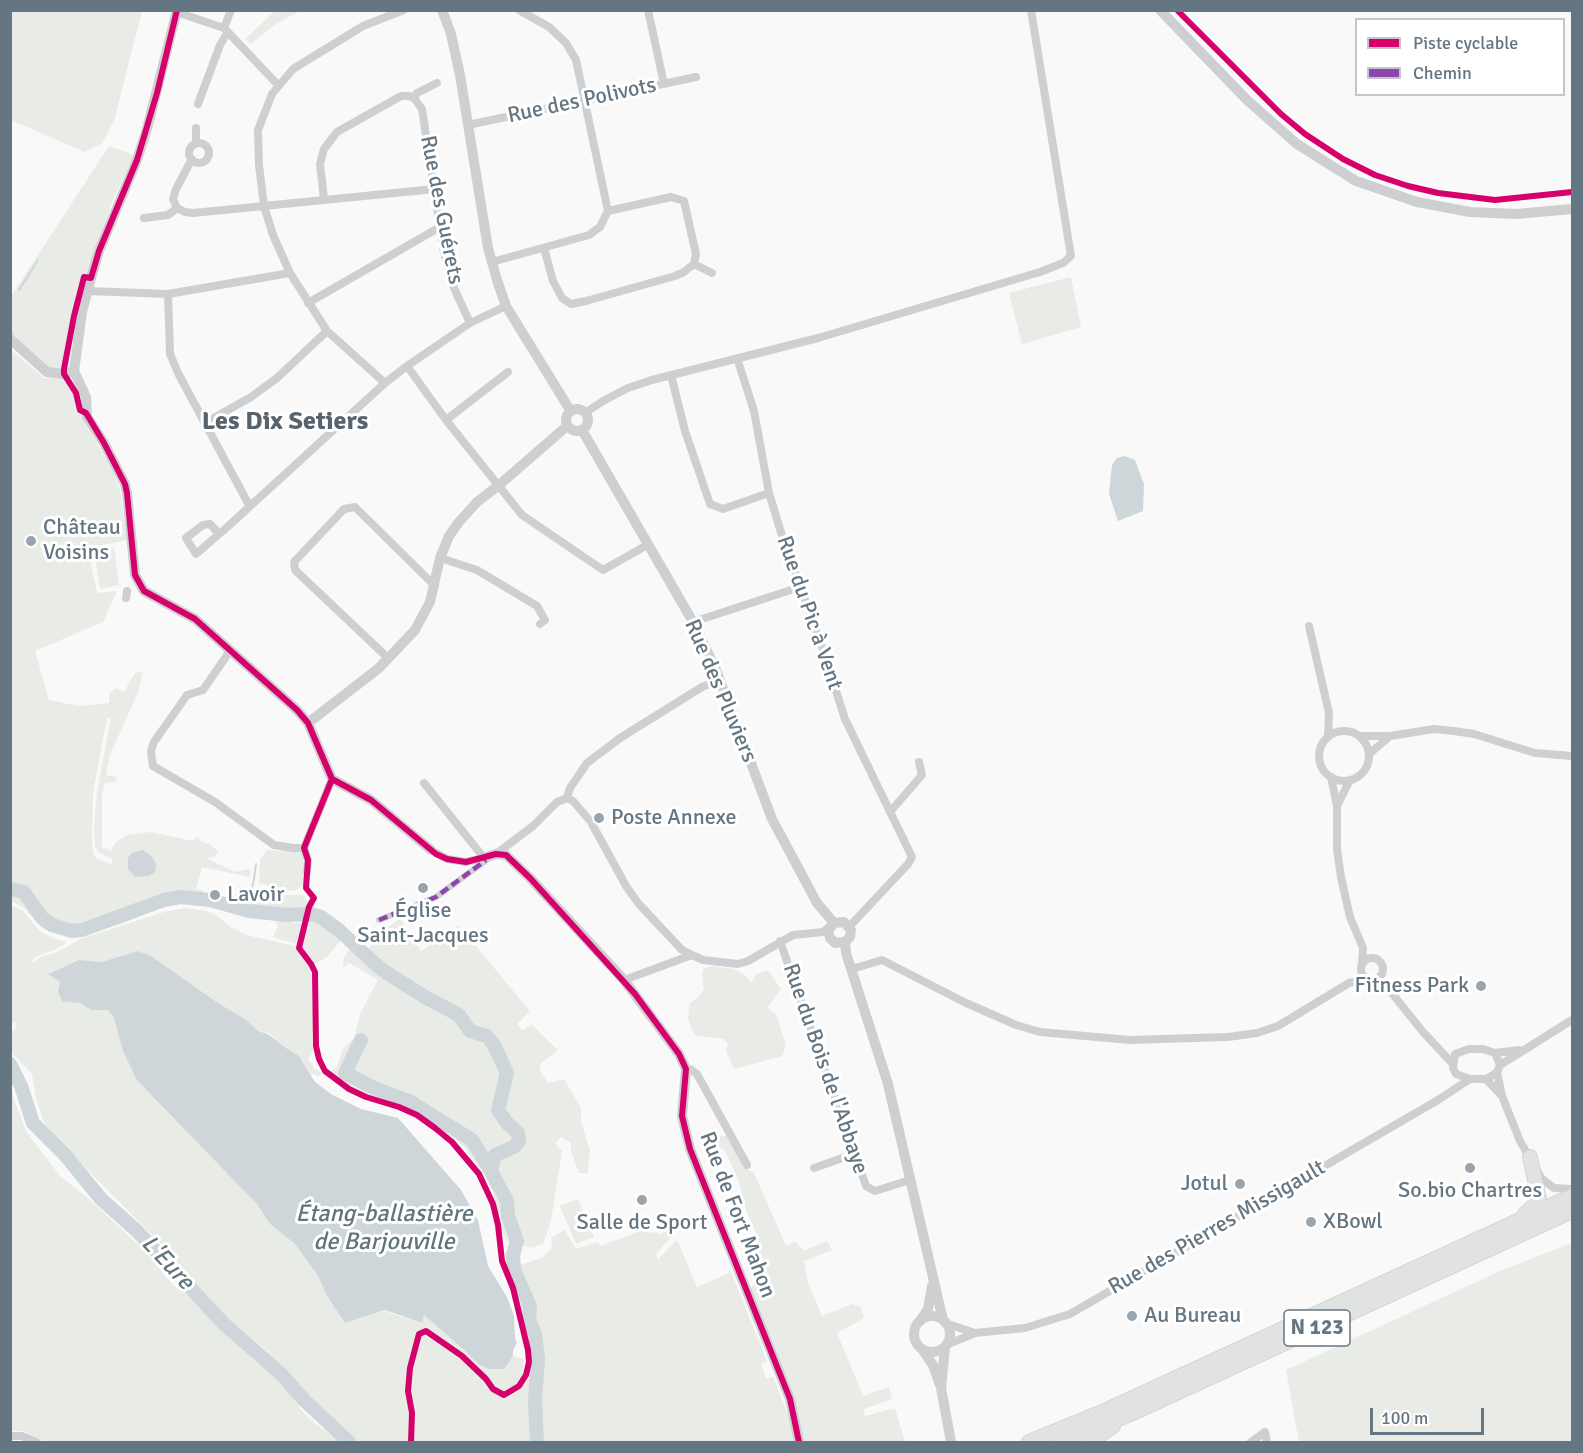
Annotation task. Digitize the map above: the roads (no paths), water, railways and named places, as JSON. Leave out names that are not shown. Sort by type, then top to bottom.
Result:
[{"type":"main road","points":[[1515,1222],[1539,1199],[1530,1157]]},
{"type":"main road","name":"N 123","points":[[1029,1443],[1111,1408],[1572,1196]]},
{"type":"main road","name":"N 123","points":[[1060,1443],[1135,1412],[1572,1211]]},
{"type":"main road","points":[[1090,1443],[1135,1412]]},
{"type":"street","points":[[198,104],[226,30],[231,10]]},
{"type":"street","points":[[385,383],[327,331],[290,273],[273,235],[264,206],[258,130],[272,94],[293,69],[363,26],[390,12],[404,10]]},
{"type":"street","points":[[442,10],[451,34],[488,248],[506,306],[570,410]]},
{"type":"street","points":[[492,262],[590,235],[600,227],[608,211],[576,60],[566,43],[549,27],[519,10]]},
{"type":"street","points":[[648,10],[664,84]]},
{"type":"street","points":[[585,413],[627,388],[818,338],[1040,272],[1063,263],[1071,256],[1031,10]]},
{"type":"street","points":[[1160,10],[1247,100],[1297,144],[1356,181],[1417,202],[1470,212],[1516,214],[1572,209]]},
{"type":"street","points":[[278,85],[226,30],[176,11],[147,129],[137,160],[99,252],[87,291],[74,371],[86,397],[87,417],[118,468],[127,493],[135,575],[145,591],[195,619],[297,710],[308,723],[332,779],[371,800],[431,850],[447,859],[466,862],[496,854],[506,855],[530,878],[624,980],[679,1054],[686,1069],[697,1074],[747,1165]]},
{"type":"street","name":"Rue des Polivots","points":[[468,124],[696,77]]},
{"type":"street","points":[[324,199],[320,164],[324,148],[337,132],[401,96],[414,98],[417,93],[437,83]]},
{"type":"street","name":"Rue des Guérets","points":[[414,98],[422,109],[448,270],[470,323]]},
{"type":"street","points":[[196,128],[196,143],[190,149],[189,155],[196,162],[203,162],[209,155],[207,146],[196,143]]},
{"type":"street","points":[[177,208],[174,199],[176,189],[192,159]]},
{"type":"street","points":[[177,208],[193,213],[435,189]]},
{"type":"street","points":[[543,248],[553,281],[562,298],[571,304],[586,302],[675,276],[694,264],[696,254],[684,201],[671,197],[608,211]]},
{"type":"street","points":[[144,218],[168,215],[177,208]]},
{"type":"street","points":[[1540,213],[1572,215]]},
{"type":"street","points":[[308,303],[440,227]]},
{"type":"street","points":[[694,264],[712,273]]},
{"type":"street","points":[[87,291],[168,294],[290,273]]},
{"type":"street","points":[[168,294],[170,354],[249,505]]},
{"type":"street","points":[[219,534],[210,524],[203,525],[186,538],[196,554],[219,534],[249,505],[385,383],[470,323],[506,306]]},
{"type":"street","points":[[205,423],[251,397],[277,378],[327,331]]},
{"type":"street","points":[[10,339],[47,372],[64,374],[74,371]]},
{"type":"street","name":"Rue du Pic à Vent","points":[[737,358],[754,411],[770,493],[783,539],[845,719],[912,857],[849,927]]},
{"type":"street","points":[[407,366],[446,420],[522,515],[603,570],[649,544]]},
{"type":"street","points":[[446,420],[508,372]]},
{"type":"street","points":[[670,375],[685,431],[710,504],[723,509],[770,493]]},
{"type":"street","points":[[578,408],[585,413],[588,422],[582,430],[574,431],[567,426],[566,416],[570,410],[578,408]]},
{"type":"street","points":[[308,723],[389,659],[415,630],[430,602],[440,558],[448,536],[477,502],[567,426]]},
{"type":"street","name":"Rue des Pluviers","points":[[582,430],[693,622],[720,680],[772,819],[817,903],[832,925]]},
{"type":"street","points":[[389,659],[295,570],[294,562],[344,509],[355,507],[435,586]]},
{"type":"street","points":[[440,558],[477,570],[537,606],[545,620],[540,624]]},
{"type":"street","points":[[693,622],[801,587]]},
{"type":"street","points":[[1309,626],[1329,712],[1328,737]]},
{"type":"street","points":[[230,651],[203,690],[187,694],[154,742],[151,752],[153,766],[215,802],[274,845],[304,848]]},
{"type":"street","points":[[567,798],[570,788],[586,762],[702,687],[720,680]]},
{"type":"street","points":[[1329,712],[1347,731],[1364,741],[1369,754],[1366,767],[1357,777],[1340,780],[1331,777],[1322,767],[1319,756],[1328,737],[1347,731]]},
{"type":"street","points":[[1359,736],[1389,736],[1425,730],[1454,731],[1474,734],[1535,753],[1572,756]]},
{"type":"street","points":[[1369,754],[1389,736]]},
{"type":"street","points":[[890,812],[922,775],[919,762]]},
{"type":"street","points":[[1331,777],[1337,806],[1337,849],[1341,877],[1350,917],[1363,948],[1364,976],[1390,992],[1452,1063],[1456,1074],[1470,1079],[1486,1079],[1522,1049],[1572,1020]]},
{"type":"street","points":[[307,872],[308,860],[304,848],[332,779]]},
{"type":"street","points":[[1337,806],[1350,780]]},
{"type":"street","points":[[424,783],[484,858]]},
{"type":"street","points":[[379,920],[436,897],[532,826],[557,802],[567,798],[573,801],[591,822],[638,903],[682,950],[692,955],[703,960],[738,964],[748,961],[793,935],[823,932],[832,925],[841,921],[849,927],[850,937],[838,944],[832,940],[828,934],[832,925]]},
{"type":"street","name":"Rue du Bois de l'Abbaye","points":[[780,941],[868,1189],[875,1191],[910,1180]]},
{"type":"street","points":[[845,942],[846,953],[888,1084],[933,1280],[950,1335],[946,1346],[941,1388]]},
{"type":"street","points":[[1363,948],[1382,963],[1390,992]]},
{"type":"street","points":[[624,980],[692,955]]},
{"type":"street","points":[[1349,983],[1366,959],[1375,958]]},
{"type":"street","points":[[852,969],[882,960],[964,1002],[1016,1025],[1040,1032],[1130,1040],[1228,1037],[1257,1033],[1278,1026],[1349,983],[1380,977],[1383,972]]},
{"type":"street","points":[[1434,1043],[1458,1052],[1483,1049],[1494,1053],[1522,1049]]},
{"type":"street","points":[[1452,1063],[1458,1052]]},
{"type":"street","points":[[1494,1053],[1502,1096],[1520,1141],[1542,1179],[1554,1188],[1572,1189]]},
{"type":"street","name":"Rue de Fort Mahon","points":[[686,1069],[681,1116],[690,1149],[790,1399],[799,1443]]},
{"type":"street","points":[[1448,1092],[1456,1074]]},
{"type":"street","name":"Rue des Pierres Missigault","points":[[946,1346],[975,1333],[1025,1328],[1070,1314],[1470,1079]]},
{"type":"street","points":[[1486,1079],[1502,1096]]},
{"type":"street","points":[[814,1168],[854,1154]]},
{"type":"street","points":[[933,1280],[928,1309],[915,1330],[914,1336],[933,1365],[941,1388],[951,1443]]},
{"type":"street","points":[[920,1321],[932,1316],[944,1321]]},
{"type":"street","name":"Rue des Pierres Missigault","points":[[944,1321],[975,1333]]},
{"type":"street","points":[[922,1349],[936,1352],[946,1346]]},
{"type":"street","points":[[1251,1443],[1265,1432],[1267,1443]]},
{"type":"street","points":[[10,1436],[22,1436],[36,1443]]},
{"type":"water","points":[[1125,456],[1135,460],[1144,484],[1143,511],[1118,521],[1109,494],[1112,465],[1117,458]]},
{"type":"water","points":[[143,850],[152,857],[156,864],[155,872],[148,876],[135,877],[128,869],[128,858],[132,853]]},
{"type":"water","name":"Étang-ballastière de Barjouville","points":[[138,951],[151,956],[245,1019],[258,1031],[268,1034],[299,1056],[315,1082],[331,1094],[361,1109],[398,1118],[461,1190],[478,1220],[488,1266],[507,1297],[514,1316],[517,1343],[513,1356],[504,1369],[490,1369],[478,1364],[424,1315],[422,1323],[385,1310],[345,1323],[327,1296],[318,1276],[295,1244],[270,1224],[257,1204],[137,1080],[123,1051],[114,1018],[108,1010],[91,1010],[80,1003],[62,1001],[58,992],[60,982],[48,974],[79,960],[101,962]]},
{"type":"waterway","points":[[19,290],[38,260]]},
{"type":"waterway","points":[[247,911],[256,864]]},
{"type":"waterway","points":[[10,889],[24,892],[42,918],[52,925],[72,931],[82,930],[164,900],[180,897],[210,900],[249,911],[287,915],[311,914],[321,917],[387,973],[459,1015],[470,1031],[487,1036],[494,1045],[507,1073],[498,1110],[518,1133],[519,1141],[514,1147],[495,1155],[491,1171],[507,1201],[508,1216],[517,1241],[513,1255],[514,1270],[530,1306],[529,1320],[535,1334],[538,1359],[535,1400],[537,1442]]},
{"type":"waterway","points":[[361,1040],[345,1073],[374,1088],[409,1101],[472,1140],[491,1171]]},
{"type":"waterway","name":"L'Eure","points":[[10,1064],[21,1086],[33,1123],[66,1156],[101,1199],[137,1231],[224,1324],[280,1373],[305,1401],[349,1442]]},
{"type":"place","name":"Château Voisins","points":[[31,541]]},
{"type":"place","name":"Poste Annexe","points":[[599,818]]},
{"type":"place","name":"Église Saint-Jacques","points":[[423,888]]},
{"type":"place","name":"Lavoir","points":[[215,895]]},
{"type":"place","name":"Fitness Park","points":[[1481,986]]},
{"type":"place","name":"So.bio Chartres","points":[[1470,1168]]},
{"type":"place","name":"Jotul","points":[[1240,1184]]},
{"type":"place","name":"Salle de Sport","points":[[642,1200]]},
{"type":"place","name":"XBowl","points":[[1311,1222]]},
{"type":"place","name":"Au Bureau","points":[[1132,1316]]},
{"type":"district","name":"Les Dix Setiers","points":[[285,422]]}]
